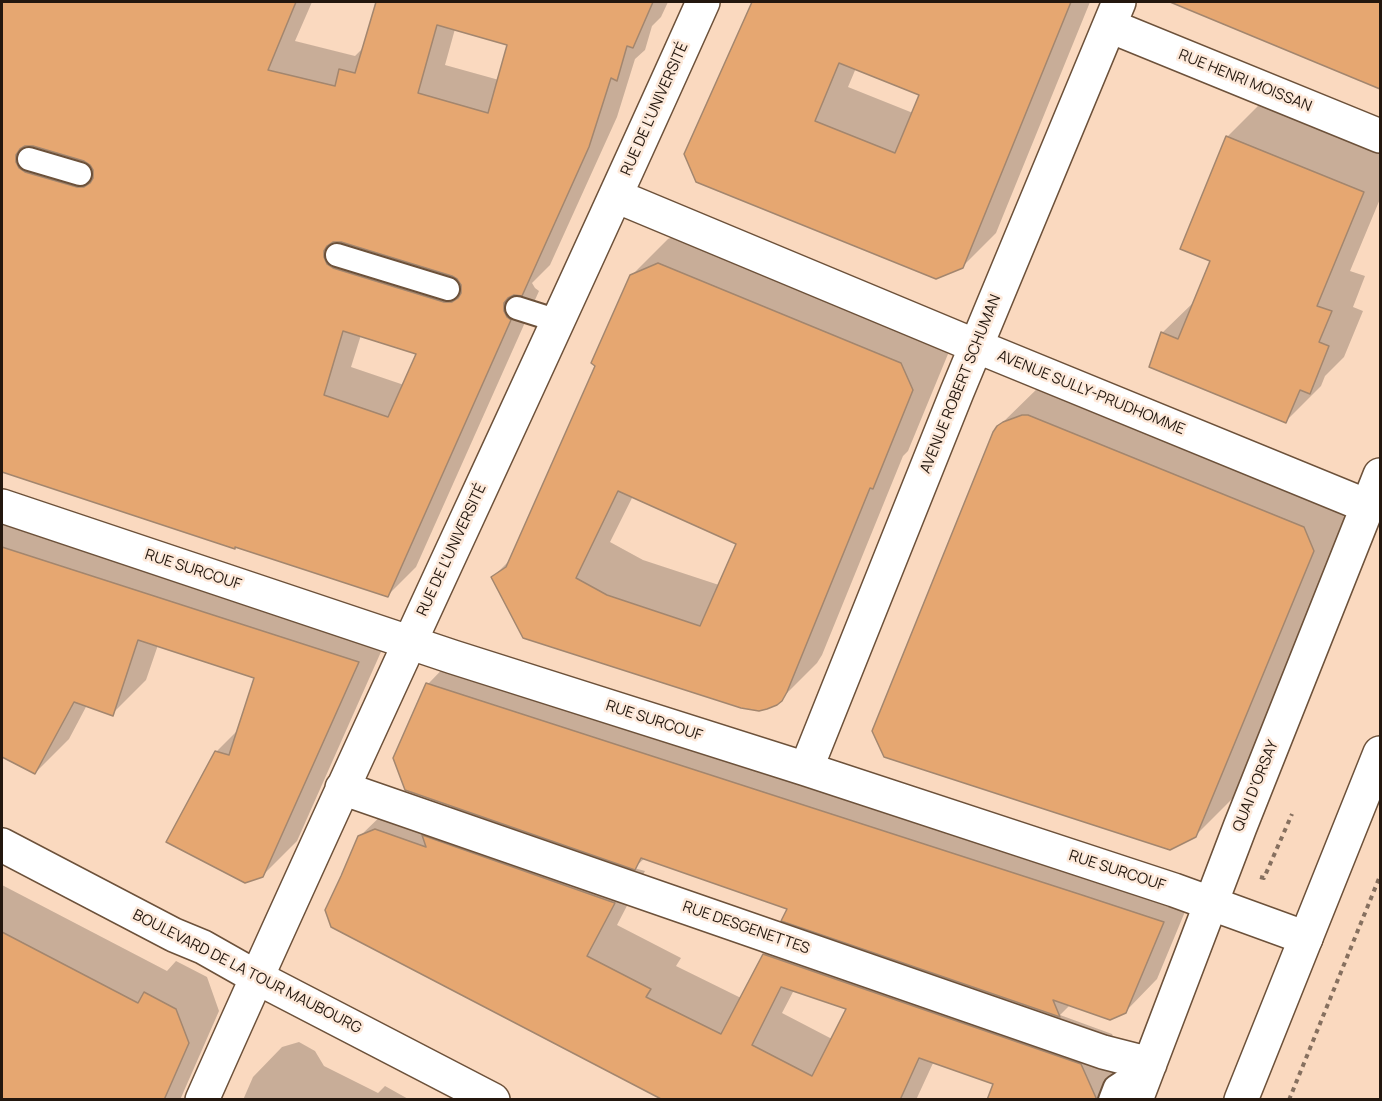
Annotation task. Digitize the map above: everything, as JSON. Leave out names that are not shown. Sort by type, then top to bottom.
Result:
[{"type":"street","name":"RUE DE L'UNIVERSITÉ","points":[[202,1100],[342,788],[616,196],[703,2]]},
{"type":"street","name":"RUE HENRI MOISSAN","points":[[1115,14],[1380,136]]},
{"type":"street","name":"AVENUE ROBERT SCHUMAN","points":[[806,769],[976,346],[1115,14]]},
{"type":"street","name":"AVENUE SULLY-PRUDHOMME","points":[[616,196],[1367,506]]},
{"type":"street","name":"QUAI D'ORSAY","points":[[1136,1100],[1236,837],[1380,475]]},
{"type":"street","name":"RUE SURCOUF","points":[[2,506],[410,642],[806,769],[1211,903],[1306,938]]},
{"type":"street","points":[[1241,1100],[1380,753]]},
{"type":"street","name":"RUE DESGENETTES","points":[[342,788],[1103,1052],[1150,1064]]},
{"type":"street","name":"BOULEVARD DE LA TOUR MAUBOURG","points":[[2,846],[203,947],[256,977],[493,1100]]},
{"type":"lane","points":[[30,159],[80,174]]},
{"type":"lane","points":[[337,255],[448,289]]},
{"type":"lane","points":[[517,308],[558,321]]},
{"type":"lane","points":[[1110,1100],[1115,1087],[1150,1064]]},
{"type":"path","points":[[1289,1100],[1380,876]]},
{"type":"building","points":[[2,2],[296,2],[268,70],[335,86],[339,69],[355,73],[376,2],[653,2],[633,48],[627,46],[617,81],[611,78],[589,147],[522,296],[514,295],[504,303],[504,311],[511,320],[388,597],[2,472]],"holes":[[[437,25],[507,45],[488,113],[418,93]],[[33,146],[84,161],[93,170],[93,178],[84,187],[77,187],[25,172],[16,162],[16,155],[20,149]],[[333,242],[341,242],[452,276],[461,285],[461,293],[452,302],[444,302],[333,268],[327,264],[324,257],[327,246]],[[343,331],[416,354],[388,417],[324,395]]]},
{"type":"building","points":[[752,2],[1071,2],[963,268],[936,279],[696,182],[684,154]],"holes":[[[839,63],[919,95],[895,153],[815,121]]]},
{"type":"building","points":[[1170,2],[1380,2],[1380,89]]},
{"type":"building","points":[[1226,136],[1364,192],[1317,306],[1332,311],[1319,342],[1329,346],[1310,394],[1300,390],[1286,423],[1149,367],[1161,332],[1178,339],[1210,261],[1180,249]]},
{"type":"building","points":[[658,263],[901,363],[913,390],[873,489],[870,488],[787,692],[782,701],[767,709],[759,711],[741,708],[523,638],[491,577],[506,567],[595,366],[591,363],[630,275]],"holes":[[[618,491],[736,544],[700,626],[607,595],[576,578]]]},
{"type":"building","points":[[1028,415],[1304,527],[1314,551],[1196,837],[1170,850],[884,757],[872,731],[993,432],[1003,422]]},
{"type":"building","points":[[2,547],[359,662],[263,877],[245,883],[166,842],[215,751],[229,755],[254,678],[138,640],[113,716],[74,702],[35,774],[2,757]]},
{"type":"building","points":[[426,683],[1164,922],[1126,1013],[1110,1020],[1053,1000],[1060,1017],[781,921],[787,909],[641,858],[635,870],[405,790],[393,758]]},
{"type":"building","points":[[375,829],[426,847],[422,835],[615,903],[587,956],[651,989],[646,997],[721,1034],[763,954],[1081,1064],[1097,1100],[987,1100],[993,1084],[919,1058],[900,1100],[663,1100],[331,927],[325,910],[358,836]],"holes":[[[781,987],[846,1009],[812,1076],[752,1045]]]},
{"type":"building","points":[[2,932],[138,1003],[144,992],[176,1009],[189,1043],[164,1100],[2,1100]]}]
